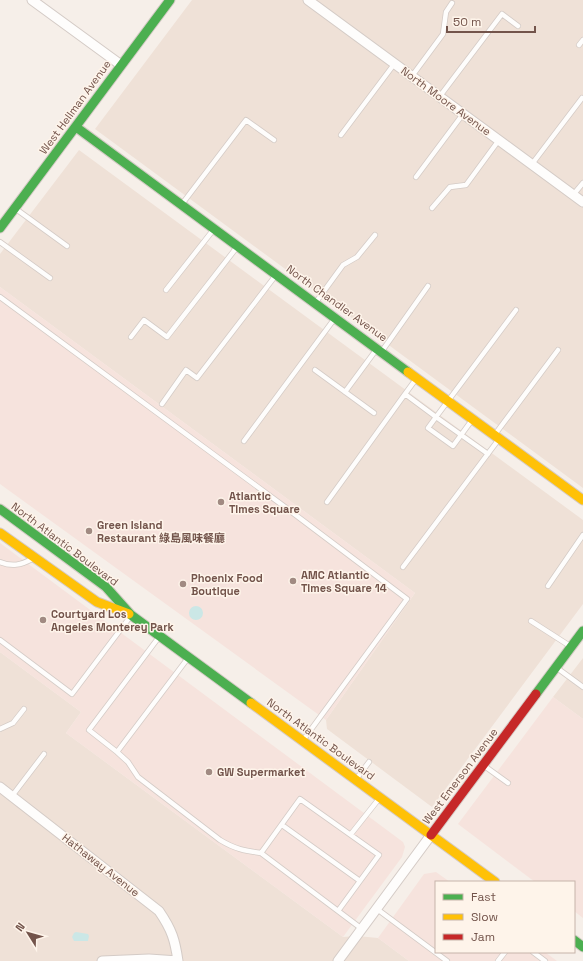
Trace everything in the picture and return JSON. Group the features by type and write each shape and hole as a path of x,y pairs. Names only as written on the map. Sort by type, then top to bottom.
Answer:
{"street":[{"path":"32,0 121,65"},
{"name":"West Hellman Avenue","path":"0,228 170,0"},
{"name":"North Moore Avenue","path":"308,0 583,202"},
{"name":"North Chandler Avenue","path":"76,127 316,302 583,500"},
{"name":"North Atlantic Boulevard","path":"0,510 106,587 131,615 189,656 494,881"},
{"name":"North Atlantic Boulevard","path":"0,533 96,602 131,615"},
{"name":"West Emerson Avenue","path":"338,961 482,765 583,631"},
{"name":"Hathaway Avenue","path":"0,787 159,912 168,924 174,939 178,961"},
{"path":"575,941 583,947"},
{"path":"102,961 149,959 178,961"}],"lane":[{"path":"412,76 443,34 446,12 452,3"},
{"path":"440,96 502,14 518,26"},
{"path":"579,45 583,40"},
{"path":"341,134 395,63"},
{"path":"532,164 582,98"},
{"path":"416,177 463,114"},
{"path":"182,204 246,120 274,140"},
{"path":"432,208 450,187 466,185 499,140"},
{"path":"574,195 583,183"},
{"path":"15,208 67,246"},
{"path":"166,290 215,228"},
{"path":"316,302 343,265 357,257 375,235"},
{"path":"0,242 50,278"},
{"path":"131,338 144,320 167,337 238,245"},
{"path":"162,404 186,370 198,378 277,274"},
{"path":"345,392 380,350 428,286"},
{"path":"0,298 285,507 407,599 303,741"},
{"path":"473,418 453,446 428,428 516,310"},
{"path":"244,441 336,317"},
{"path":"403,567 488,454 497,436 558,350"},
{"path":"315,370 374,413"},
{"path":"327,502 417,377"},
{"path":"405,394 488,454"},
{"path":"548,586 583,535"},
{"path":"0,562 8,565 17,565 34,557"},
{"path":"0,640 72,694 131,615"},
{"path":"531,621 571,647"},
{"path":"160,636 89,730 118,752 128,762 138,777 220,840 233,848 261,853 338,911 359,932"},
{"path":"118,752 189,656"},
{"path":"556,667 583,687"},
{"path":"0,729 13,723 24,709"},
{"path":"12,796 44,754"},
{"path":"356,779 369,762"},
{"path":"482,765 508,783"},
{"path":"351,834 380,797"},
{"path":"261,853 300,799 379,855 338,911"},
{"path":"282,825 360,881"},
{"path":"377,909 435,952"},
{"path":"436,953 447,961"},
{"path":"498,961 504,953"},
{"path":"534,953 545,961"}],"shaded area":[{"path":"192,0 583,0 583,488 95,129"},
{"path":"79,150 583,520 583,604 432,807 327,729 326,720 415,593 0,287 0,254"},
{"name":"Atlantic Times Square","path":"0,287 415,593 326,720 0,484"},
{"path":"0,543 403,842 405,847 402,857 343,937 66,733 81,712 0,652"},
{"path":"0,652 81,712 66,733 343,937 357,936 378,938 409,961 0,961"},
{"path":"583,658 583,719 553,697"},
{"path":"553,697 583,719 583,918 575,912 575,881 534,881 458,824"},
{"path":"436,872 449,881 435,881 435,953 546,953 557,961 409,961 378,938 424,874"}],"water":[{"path":"193,606 199,606 203,610 203,616 199,620 193,620 189,616 189,610"},
{"path":"76,932 88,934 88,941 74,941 72,937"}],"traffic: fast":[{"path":"0,228 170,0"},
{"path":"76,127 408,372"},
{"path":"0,509 106,587 131,615 251,703"},
{"path":"536,694 583,631"},
{"path":"575,941 583,947"}],"traffic: slow":[{"path":"408,372 583,500"},
{"path":"0,533 97,602 129,614"},
{"path":"251,703 494,881"}],"traffic: jam":[{"path":"431,835 536,694"}],"place":[{"name":"Atlantic Times Square","path":"221,502"},
{"name":"Green Island Restaurant 綠島風味餐廳","path":"89,531"},
{"name":"AMC Atlantic Times Square 14","path":"293,581"},
{"name":"Phoenix Food Boutique","path":"183,584"},
{"name":"Courtyard Los Angeles Monterey Park","path":"43,620"},
{"name":"GW Supermarket","path":"209,772"}]}
